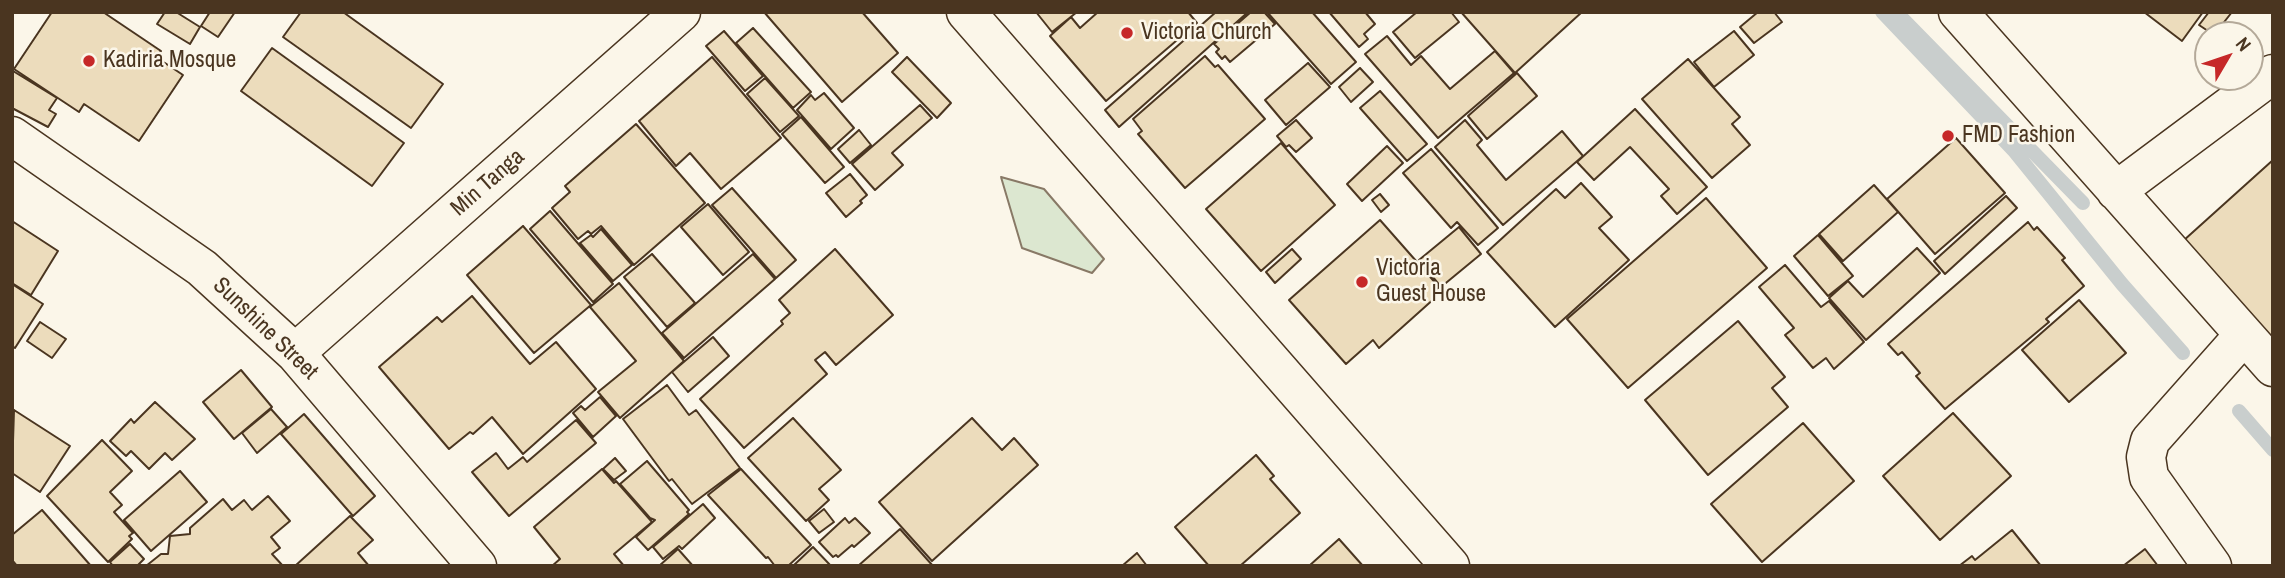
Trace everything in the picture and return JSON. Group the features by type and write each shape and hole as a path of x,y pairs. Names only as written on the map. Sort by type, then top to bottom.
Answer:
{"street":[{"name":"Min Tanga","path":"295,353 681,12"},
{"path":"966,12 1450,566"},
{"path":"1958,12 2273,367"},
{"path":"2116,191 2273,74"},
{"name":"Sunshine Street","path":"12,136 202,268 295,353 477,566"},
{"path":"2212,566 2149,477 2146,457 2150,441 2244,335"}],"green space":[{"path":"1001,177 1044,189 1104,259 1092,273 1022,248"}],"building":[{"path":"52,12 103,12 161,51 156,57 183,75 139,141 84,104 79,112 14,69"},
{"path":"165,12 176,12 200,27 190,44 157,24"},
{"path":"210,12 235,12 218,37 201,26"},
{"path":"301,12 343,12 443,84 411,128 283,37"},
{"path":"764,12 862,12 898,53 842,102"},
{"path":"1036,12 1077,12 1052,32"},
{"path":"1098,12 1188,12 1197,23 1106,101 1050,36 1071,17 1080,28"},
{"path":"1216,12 1248,12 1119,127 1105,110"},
{"path":"1251,12 1264,12 1275,24 1230,62 1225,56 1222,59 1214,44"},
{"path":"1267,12 1312,12 1356,62 1331,84"},
{"path":"1329,12 1365,12 1375,24 1364,34 1368,39 1359,47"},
{"path":"1417,12 1451,12 1459,22 1415,58 1393,32"},
{"path":"1461,12 1582,12 1515,73"},
{"path":"1758,12 1774,12 1782,22 1754,43 1740,27"},
{"path":"2144,12 2203,12 2182,41"},
{"path":"2209,12 2232,12 2225,21 2202,21"},
{"path":"753,28 811,92 793,108 736,43"},
{"path":"724,31 763,76 745,91 706,46"},
{"path":"1734,31 1754,55 1714,87 1694,62"},
{"path":"1387,36 1411,65 1421,56 1450,89 1495,51 1514,73 1438,138 1365,54"},
{"path":"272,48 404,143 372,186 241,91"},
{"path":"1205,56 1215,67 1218,65 1265,119 1185,188 1138,134 1142,131 1133,119"},
{"path":"712,57 781,138 721,189 690,153 676,166 639,121"},
{"path":"907,57 951,103 937,118 892,72"},
{"path":"1688,59 1740,117 1732,124 1750,145 1712,178 1642,99"},
{"path":"1308,63 1330,87 1286,125 1265,100"},
{"path":"1360,68 1373,82 1351,102 1339,87"},
{"path":"13,71 57,98 49,110 56,114 48,127 12,108"},
{"path":"1517,73 1537,96 1487,139 1468,116"},
{"path":"765,78 799,116 780,132 747,94"},
{"path":"1380,91 1427,144 1407,161 1360,108"},
{"path":"824,93 854,128 831,149 797,110 811,95 815,100"},
{"path":"920,105 932,118 892,153 903,165 875,190 852,164"},
{"path":"1635,109 1707,187 1677,214 1661,196 1669,189 1630,147 1594,180 1577,162"},
{"path":"801,117 844,167 825,183 782,134"},
{"path":"1296,120 1312,138 1296,152 1289,145 1286,147 1277,136"},
{"path":"1465,120 1482,140 1477,145 1506,180 1562,131 1583,156 1503,225 1435,147"},
{"path":"636,124 705,203 634,265 601,226 578,239 552,208 570,192 565,186"},
{"path":"859,130 871,145 850,163 838,149"},
{"path":"1956,138 2005,193 1935,254 1887,199"},
{"path":"1281,143 1335,205 1261,271 1206,209"},
{"path":"1387,146 1403,163 1362,201 1347,184"},
{"path":"1431,149 1498,228 1478,245 1457,222 1451,228 1403,173"},
{"path":"2273,160 2272,278 2273,342 2183,241"},
{"path":"850,174 867,195 846,217 826,193"},
{"path":"1581,183 1612,217 1599,228 1629,260 1555,327 1487,252 1556,189 1565,198"},
{"path":"1874,185 1898,212 1843,261 1819,234"},
{"path":"732,188 796,260 776,278 712,205"},
{"path":"1380,194 1389,205 1381,212 1372,200"},
{"path":"2006,196 2017,208 1945,274 1934,261"},
{"path":"1706,198 1767,268 1628,388 1567,319"},
{"path":"708,204 749,252 723,275 681,227"},
{"path":"550,211 613,284 593,302 530,229"},
{"path":"1380,220 1439,287 1433,293 1436,297 1379,348 1373,340 1346,364 1289,300"},
{"path":"12,221 58,251 31,295 12,283"},
{"path":"2028,222 2034,230 2037,227 2065,258 2062,260 2084,286 2046,319 2049,322 1945,409 1916,376 1920,373 1902,352 1898,355 1888,344"},
{"path":"523,226 591,305 534,353 467,275"},
{"path":"1459,227 1481,254 1441,287 1419,260"},
{"path":"601,229 632,265 613,281 580,243 591,235 593,237"},
{"path":"1818,235 1853,276 1828,296 1794,256"},
{"path":"1917,248 1940,273 1866,340 1829,298 1848,281 1863,297"},
{"path":"835,249 893,315 836,365 825,352 815,360 827,374 744,448 700,399 783,324 781,321 790,313 779,300"},
{"path":"1292,249 1301,259 1275,283 1266,272"},
{"path":"652,254 695,303 667,327 624,277"},
{"path":"753,254 775,279 684,358 662,333"},
{"path":"1785,265 1821,307 1829,301 1864,342 1834,369 1826,358 1813,368 1785,335 1794,328 1759,287"},
{"path":"619,283 684,361 620,418 598,392 636,361 590,307"},
{"path":"12,284 43,304 15,348 12,346"},
{"path":"472,296 530,364 556,342 596,389 523,454 492,417 473,434 470,432 449,449 379,367 437,317 442,322"},
{"path":"2079,300 2126,353 2069,402 2022,350"},
{"path":"1738,321 1785,377 1772,388 1788,407 1708,475 1645,400"},
{"path":"40,322 66,339 52,358 27,341"},
{"path":"713,337 729,356 688,392 672,372"},
{"path":"241,370 272,407 234,439 203,402"},
{"path":"667,385 689,415 696,410 740,468 692,504 672,479 669,481 623,419"},
{"path":"600,397 616,416 593,437 573,413 581,406 585,410"},
{"path":"155,402 195,439 172,460 165,453 149,469 131,451 126,456 110,441 131,419 134,423"},
{"path":"271,409 287,427 257,453 242,433"},
{"path":"14,410 70,446 40,492 12,473"},
{"path":"1953,413 2011,476 1940,540 1883,476"},
{"path":"304,414 375,496 353,516 281,434"},
{"path":"793,418 841,470 819,489 829,500 806,521 748,458"},
{"path":"972,418 1002,450 1014,438 1038,465 932,561 879,502"},
{"path":"576,420 596,443 509,516 472,472 496,453 508,469 523,457 527,462"},
{"path":"1803,423 1854,481 1762,562 1711,504"},
{"path":"102,440 132,471 110,492 122,505 114,512 133,533 129,536 132,539 108,562 47,496"},
{"path":"1256,455 1274,476 1270,479 1300,513 1240,566 1209,566 1175,527"},
{"path":"615,458 626,471 614,480 603,469"},
{"path":"647,461 689,510 689,514 648,550 636,537 655,520 650,518 620,484"},
{"path":"602,469 652,522 614,554 624,566 552,566 560,559 534,527"},
{"path":"741,469 811,545 788,566 775,566 708,495"},
{"path":"180,471 207,502 151,551 124,520"},
{"path":"268,496 290,521 271,537 280,548 272,554 283,566 146,566 161,554 168,554 170,536 190,534 190,528 223,499 232,510 244,500 252,510"},
{"path":"703,504 715,518 682,549 679,546 663,559 653,547"},
{"path":"824,509 834,522 819,533 809,521"},
{"path":"42,510 91,566 17,566 12,560 12,535"},
{"path":"350,516 373,540 358,553 369,566 295,566"},
{"path":"845,518 849,523 855,518 870,533 854,547 852,545 838,557 833,557 819,542"},
{"path":"900,529 933,566 858,566"},
{"path":"2012,530 2041,566 1959,566 1972,556 1975,560"},
{"path":"1339,539 1363,566 1309,566"},
{"path":"130,544 144,559 137,566 113,566 110,562"},
{"path":"813,547 831,566 793,566"},
{"path":"678,549 693,566 659,566"},
{"path":"2145,549 2158,566 2123,566"},
{"path":"1137,553 1147,566 1122,566"}],"waterway":[{"path":"1882,12 2015,152 2122,284 2183,353"},
{"path":"1896,12 2083,203"},
{"path":"2239,411 2273,450"}],"place":[{"name":"Victoria Church","path":"1127,33"},
{"name":"Kadiria Mosque","path":"89,61"},
{"name":"FMD Fashion","path":"1948,136"},
{"name":"Victoria Guest House","path":"1362,282"}]}
